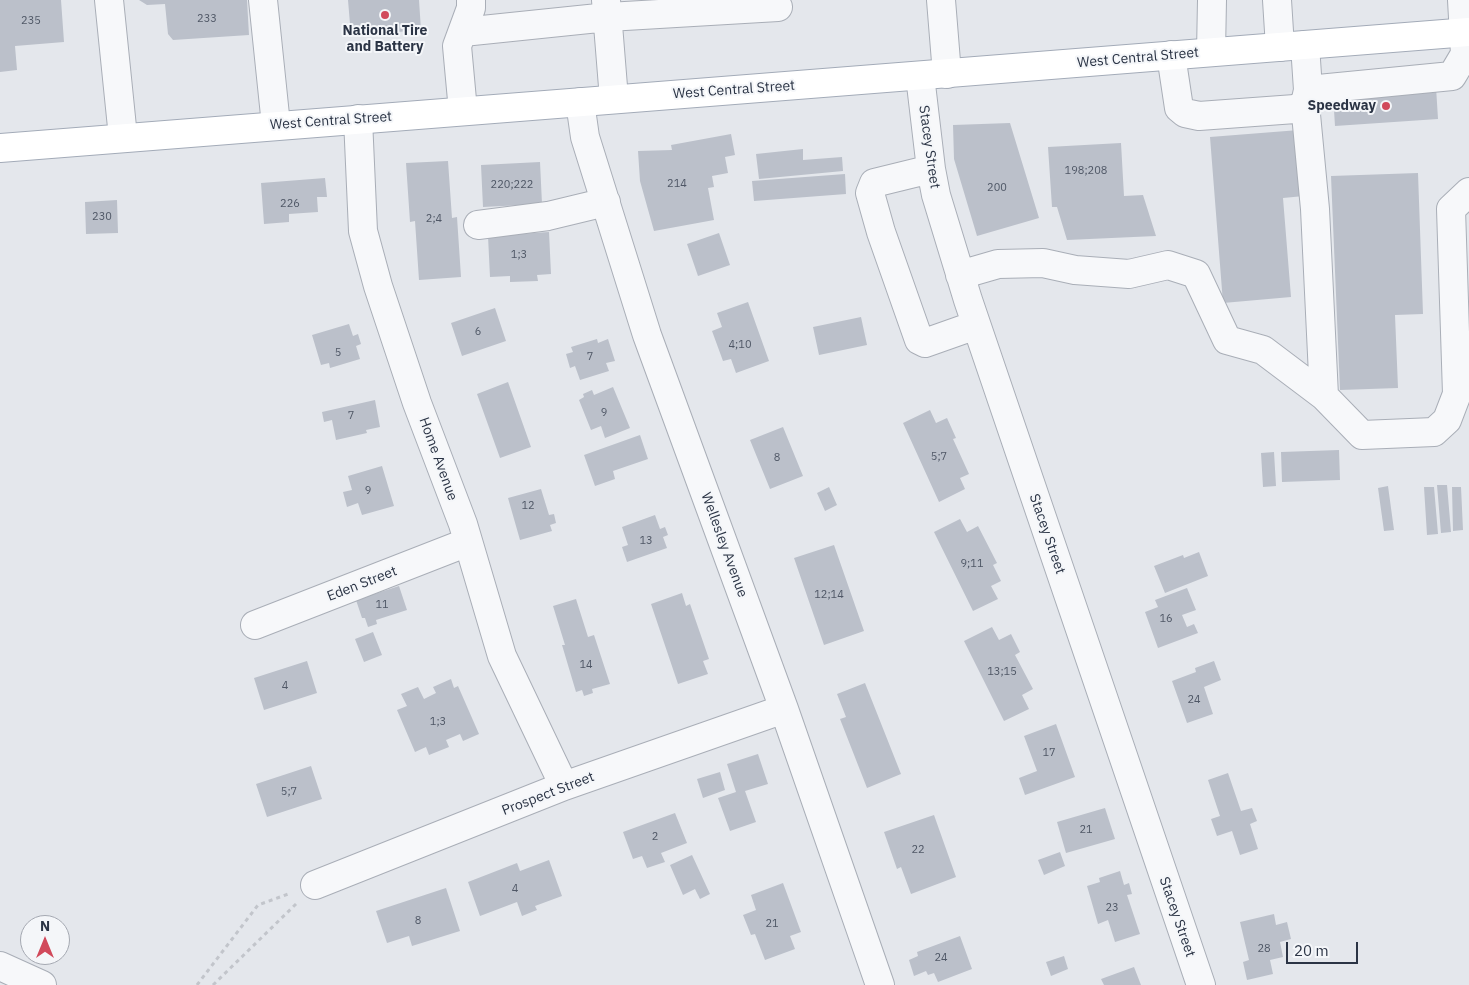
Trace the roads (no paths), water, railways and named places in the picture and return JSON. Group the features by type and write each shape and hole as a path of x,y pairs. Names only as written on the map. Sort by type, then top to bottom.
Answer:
{"main road":[{"name":"West Central Street","path":"0,148 1467,33"}],"street":[{"path":"109,0 123,137"},
{"path":"463,111 457,46 472,8 471,0"},
{"path":"941,0 947,74"},
{"path":"1211,52 1212,0"},
{"path":"1277,0 1293,46 1307,97 1315,209 1324,396"},
{"path":"1171,55 1179,108 1185,113 1199,116 1295,109 1307,97 1452,76 1465,54 1467,33 1462,0"},
{"path":"264,5 276,125"},
{"path":"462,32 542,12 607,9 778,7"},
{"path":"607,9 614,99"},
{"name":"Stacey Street","path":"920,76 930,169 936,196 960,275 1201,985"},
{"name":"Wellesley Avenue","path":"580,102 585,137 647,335 784,709 880,985"},
{"name":"Home Avenue","path":"358,119 363,231 378,286 417,403 468,542 502,656 564,786"},
{"path":"930,169 874,183 870,193 881,232 919,340 925,343 976,325"},
{"path":"960,275 998,264 1043,263 1075,270 1128,274 1168,265 1196,274 1227,340 1262,350 1324,396 1362,435 1434,432 1460,410 1457,394 1451,209 1469,192"},
{"path":"478,225 548,216 606,202"},
{"name":"Eden Street","path":"255,625 468,542"},
{"name":"Prospect Street","path":"315,885 564,786 784,709"},
{"path":"2,972 42,985"}],"place":[{"name":"National Tire and Battery","path":"385,15"},
{"name":"Speedway","path":"1386,106"}]}
